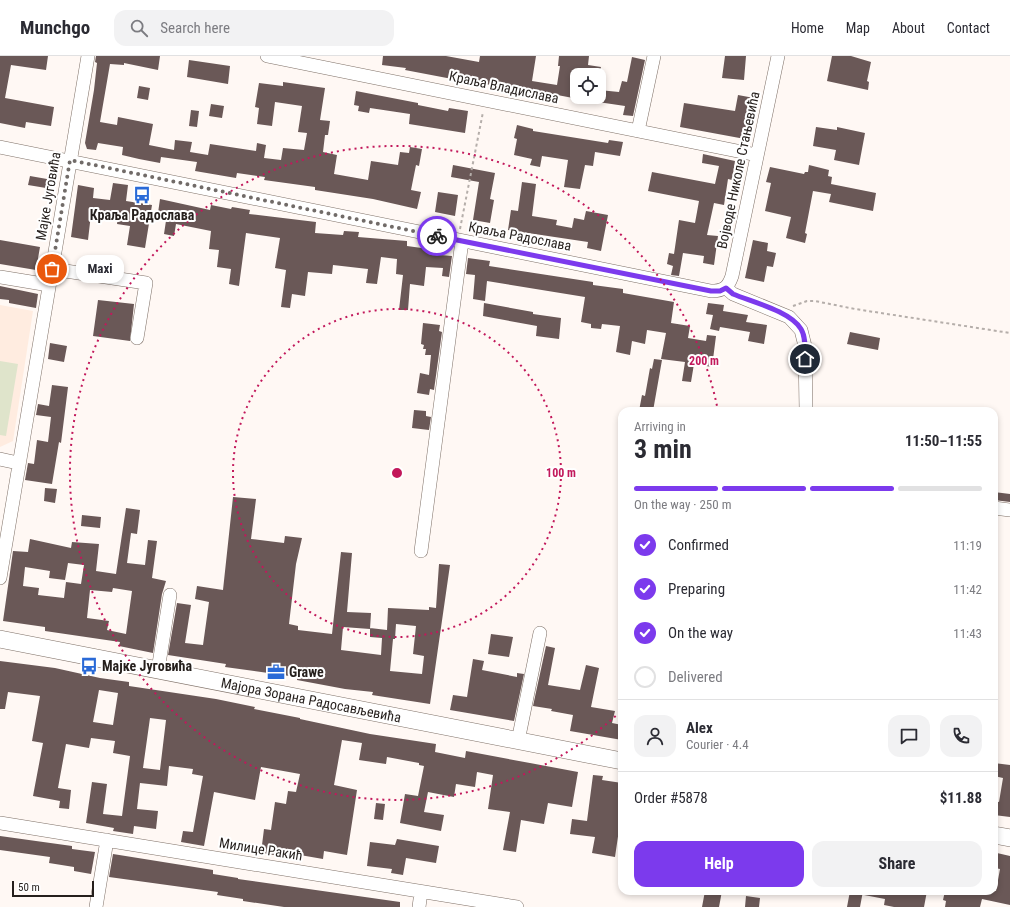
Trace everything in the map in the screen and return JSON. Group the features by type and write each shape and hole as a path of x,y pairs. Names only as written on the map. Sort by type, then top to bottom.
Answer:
{"main road":[{"name":"Мајора Зорана Радосављевића","path":"0,639 618,760"},
{"path":"998,836 1010,838"}],"street":[{"name":"Мајке Југовића","path":"0,578 18,463 88,56"},
{"name":"Краља Владислава","path":"267,56 757,155"},
{"path":"638,131 654,56"},
{"name":"Војводе Николе Стањевића","path":"726,288 732,276 778,56"},
{"name":"Краља Радослава","path":"0,146 711,291 720,291 726,288"},
{"path":"421,551 460,241"},
{"path":"52,269 146,283 137,338"},
{"path":"0,277 49,285"},
{"path":"726,288 733,294 783,314 796,323 801,330 804,338 806,407"},
{"path":"0,459 18,463"},
{"path":"998,508 1010,510"},
{"path":"158,670 170,595"},
{"path":"518,741 540,633"},
{"name":"Милице Ракић","path":"0,823 517,907"},
{"path":"96,907 107,840"},
{"path":"419,907 422,892"}],"path":[{"path":"460,241 485,100"},
{"path":"783,314 787,309 798,304 814,300 863,310 1010,333"}],"shaded area":[{"path":"0,305 33,311 13,441 0,447"}],"green space":[{"path":"0,361 18,364 6,436 0,435"}],"building":[{"path":"0,56 48,56 46,70 11,65 5,98 54,107 51,126 26,122 25,128 0,123"},
{"path":"96,56 160,56 158,70 124,63 124,65 110,64 100,122 117,125 118,117 153,124 149,145 174,150 175,140 192,142 190,152 208,155 210,144 256,151 257,143 266,145 264,158 281,160 283,148 304,150 307,133 298,132 302,106 275,102 272,126 257,124 259,108 255,107 259,83 283,86 283,82 325,88 320,120 330,121 328,135 325,135 323,152 337,155 334,174 368,180 371,161 398,165 400,152 409,153 410,147 422,149 419,166 416,165 411,190 421,192 417,209 373,199 315,190 315,187 264,180 265,177 237,173 236,178 195,171 197,162 161,157 160,163 139,159 122,155 123,147 98,143 96,150 87,149 85,143 94,90 97,63 95,62"},
{"path":"383,56 446,56 479,62 480,56 536,56 532,81 557,85 560,66 558,66 559,56 589,56 588,65 601,67 570,68 570,97 552,94 552,98 536,95 536,92 447,78 405,70 406,68 382,65"},
{"path":"725,56 746,56 744,80 722,78"},
{"path":"832,56 851,56 871,62 867,81 869,82 868,90 827,81"},
{"path":"632,57 645,60 633,116 623,115 625,106 606,103 606,91 619,92 622,81 627,82"},
{"path":"189,60 230,66 228,84 187,77"},
{"path":"139,86 150,88 148,100 137,98"},
{"path":"356,91 418,103 418,105 448,111 449,108 468,111 465,133 409,124 410,114 370,108 369,113 358,111 359,106 354,105"},
{"path":"738,95 754,98 745,139 680,127 684,103 735,111"},
{"path":"211,104 224,106 222,118 209,116"},
{"path":"191,110 199,111 197,127 189,126"},
{"path":"517,125 533,129 533,131 608,143 609,140 623,142 620,156 595,152 593,166 585,165 580,189 564,187 568,160 542,156 540,167 530,165 532,159 514,155 517,139 514,138"},
{"path":"816,127 837,130 837,127 865,133 859,165 834,160 836,150 813,146"},
{"path":"703,154 735,161 732,180 728,179 724,205 714,203 707,235 718,236 714,265 703,263 704,256 683,253 679,276 671,275 673,266 667,264 669,253 674,254 679,220 695,223 699,201 648,191 652,172 715,184 719,166 702,163"},
{"path":"453,165 495,173 490,199 494,200 490,223 473,220 479,182 451,177"},
{"path":"809,165 829,170 828,176 832,177 831,184 876,193 873,211 829,202 831,194 813,191 805,233 807,234 805,243 786,238 791,217 765,211 771,183 766,182 770,167 804,174 805,172 808,172"},
{"path":"30,176 47,179 46,188 28,185"},
{"path":"522,182 536,184 532,216 557,220 556,225 572,228 574,218 584,220 586,211 608,215 601,251 587,248 588,242 508,230 511,210 518,211"},
{"path":"113,183 128,185 126,201 152,205 145,248 127,245 130,226 117,224 118,217 91,214 88,240 71,237 78,185 94,188 93,198 110,200"},
{"path":"438,192 458,195 455,216 435,212"},
{"path":"160,199 210,210 211,205 231,209 232,207 250,210 249,214 316,222 315,233 343,235 344,231 359,232 358,237 407,241 407,246 429,249 428,254 452,256 449,277 442,276 443,268 426,267 424,286 410,284 408,310 399,310 403,275 396,274 397,259 381,257 377,284 366,283 368,269 333,265 332,274 308,272 305,296 292,294 290,308 281,307 286,270 275,268 280,238 246,233 239,286 229,284 231,269 217,267 219,250 209,249 211,231 176,224 174,236 164,234 167,214 158,213"},
{"path":"0,240 40,247 36,270 0,264"},
{"path":"753,240 768,243 767,251 776,253 773,267 767,266 764,282 745,278"},
{"path":"468,258 490,261 489,266 593,282 593,285 623,289 623,293 674,302 671,323 690,326 688,338 706,341 707,335 716,336 712,367 694,364 691,382 682,381 685,362 661,359 666,333 647,330 645,344 632,341 630,355 616,352 620,326 602,324 601,329 591,328 591,324 581,322 585,297 487,281 485,301 473,299 475,275 466,274"},
{"path":"0,286 38,294 36,308 9,303 9,300 0,299"},
{"path":"98,300 134,304 130,341 93,336"},
{"path":"484,303 533,312 533,314 561,318 559,339 536,336 537,326 483,316"},
{"path":"708,303 724,305 723,311 748,315 746,322 767,325 764,344 748,341 750,332 720,327 719,331 710,329 713,315 706,314"},
{"path":"423,323 440,325 439,331 442,332 434,390 430,389 429,395 417,393 420,373 429,375 431,355 425,355 426,349 423,349 424,345 421,344"},
{"path":"850,332 880,338 878,350 847,344"},
{"path":"50,343 67,346 64,362 48,359"},
{"path":"654,359 662,360 654,407 640,407 642,395 645,396 650,368 652,369"},
{"path":"52,385 68,387 61,443 59,442 52,484 25,480 28,463 34,464 37,440 48,442 51,417 36,415 38,404 49,406"},
{"path":"414,410 426,411 426,416 431,417 429,430 412,428"},
{"path":"45,488 57,489 55,503 44,501"},
{"path":"998,492 1010,494 1010,502 998,500"},
{"path":"233,497 256,499 251,539 284,543 285,536 302,538 296,564 289,624 298,626 298,630 332,634 341,552 352,553 347,612 371,613 370,628 387,630 388,608 429,610 429,607 436,608 439,564 450,565 430,704 372,695 373,692 345,689 297,680 297,677 225,667 226,664 168,655 177,603 191,605 185,643 203,645 209,602 195,599 197,586 223,590","holes":["396,624 416,626 413,654 424,656 422,674 390,671","343,627 370,629 370,637 382,638 381,655 341,650"]},
{"path":"126,508 140,510 137,534 131,533 127,563 145,565 148,540 157,541 152,578 166,581 162,594 153,653 119,646 120,642 45,631 45,627 3,621 13,551 28,552 30,539 71,548 72,542 99,544 96,571 116,574","holes":["68,563 84,565 81,584 66,582 64,598 38,595 39,588 23,586 25,567 50,571 49,578 65,580","113,588 132,591 126,634 107,630 109,621 87,618 90,590 112,592"]},
{"path":"82,515 101,517 100,528 81,526"},
{"path":"491,634 513,637 509,657 488,654"},
{"path":"546,646 555,648 548,685 580,690 586,665 599,668 591,707 615,711 612,723 618,724 618,739 570,731 573,715 551,711 552,709 533,706"},
{"path":"473,659 484,661 482,670 517,677 517,673 524,674 514,721 450,710 453,695 467,697"},
{"path":"0,661 55,668 100,678 129,682 129,686 216,699 255,707 254,709 370,734 436,744 435,752 465,758 466,751 578,772 572,807 548,803 544,824 521,820 516,852 503,850 510,812 488,809 493,775 477,772 475,787 456,784 454,797 428,792 424,812 444,815 441,831 400,823 405,794 418,796 424,766 419,765 419,763 387,757 386,764 359,760 362,743 342,740 334,785 357,790 347,855 324,851 323,859 300,855 299,859 261,853 264,829 271,830 275,802 286,804 288,791 296,792 300,774 261,767 255,800 214,792 204,846 181,842 183,831 193,832 203,776 192,774 193,769 169,766 167,786 140,783 137,809 158,811 156,829 134,826 133,834 113,831 114,828 86,823 92,782 107,784 103,814 122,816 130,756 113,753 115,741 91,738 89,748 66,744 58,788 71,790 69,809 59,808 60,801 33,796 43,743 32,741 40,696 8,692 5,709 0,709","holes":["99,690 118,693 113,725 93,722","150,718 166,720 160,770 143,768"]},
{"path":"998,764 1010,765 1010,817 998,816 998,802 1003,778 998,777"},
{"path":"593,775 603,776 602,780 618,782 618,836 615,857 592,853 595,837 570,834 572,819 587,821"},
{"path":"376,803 385,804 383,820 374,819"},
{"path":"0,836 72,846 72,849 95,852 91,874 74,871 74,867 49,863 50,857 0,850"},
{"path":"397,839 439,846 436,863 406,858 403,875 391,873 392,869 367,866 370,842 395,845"},
{"path":"998,853 1010,856 1010,905 982,899 980,907 945,907 946,901 943,900 944,895 998,895 1000,869 998,869"},
{"path":"113,854 213,870 213,874 238,879 400,902 400,907 284,907 243,901 243,899 217,895 218,892 109,877"},
{"path":"704,895 721,895 719,907 702,907"},
{"path":"849,895 862,895 860,907 847,907"},
{"path":"864,895 926,895 924,907 894,907 884,905 885,899"},
{"path":"746,896 760,898 759,907 745,907"}],"way so far":[{"path":"52,269 70,160 437,236"}],"place":[{"name":"Краља Радослава","path":"142,195"},
{"name":"Maxi","path":"52,269"},
{"name":"Мајке Југовића","path":"89,666"},
{"name":"Grawe","path":"276,672"}],"route":[{"path":"437,236 711,291 720,291 726,288 733,294 783,314 796,323 804,338 805,359"}]}
